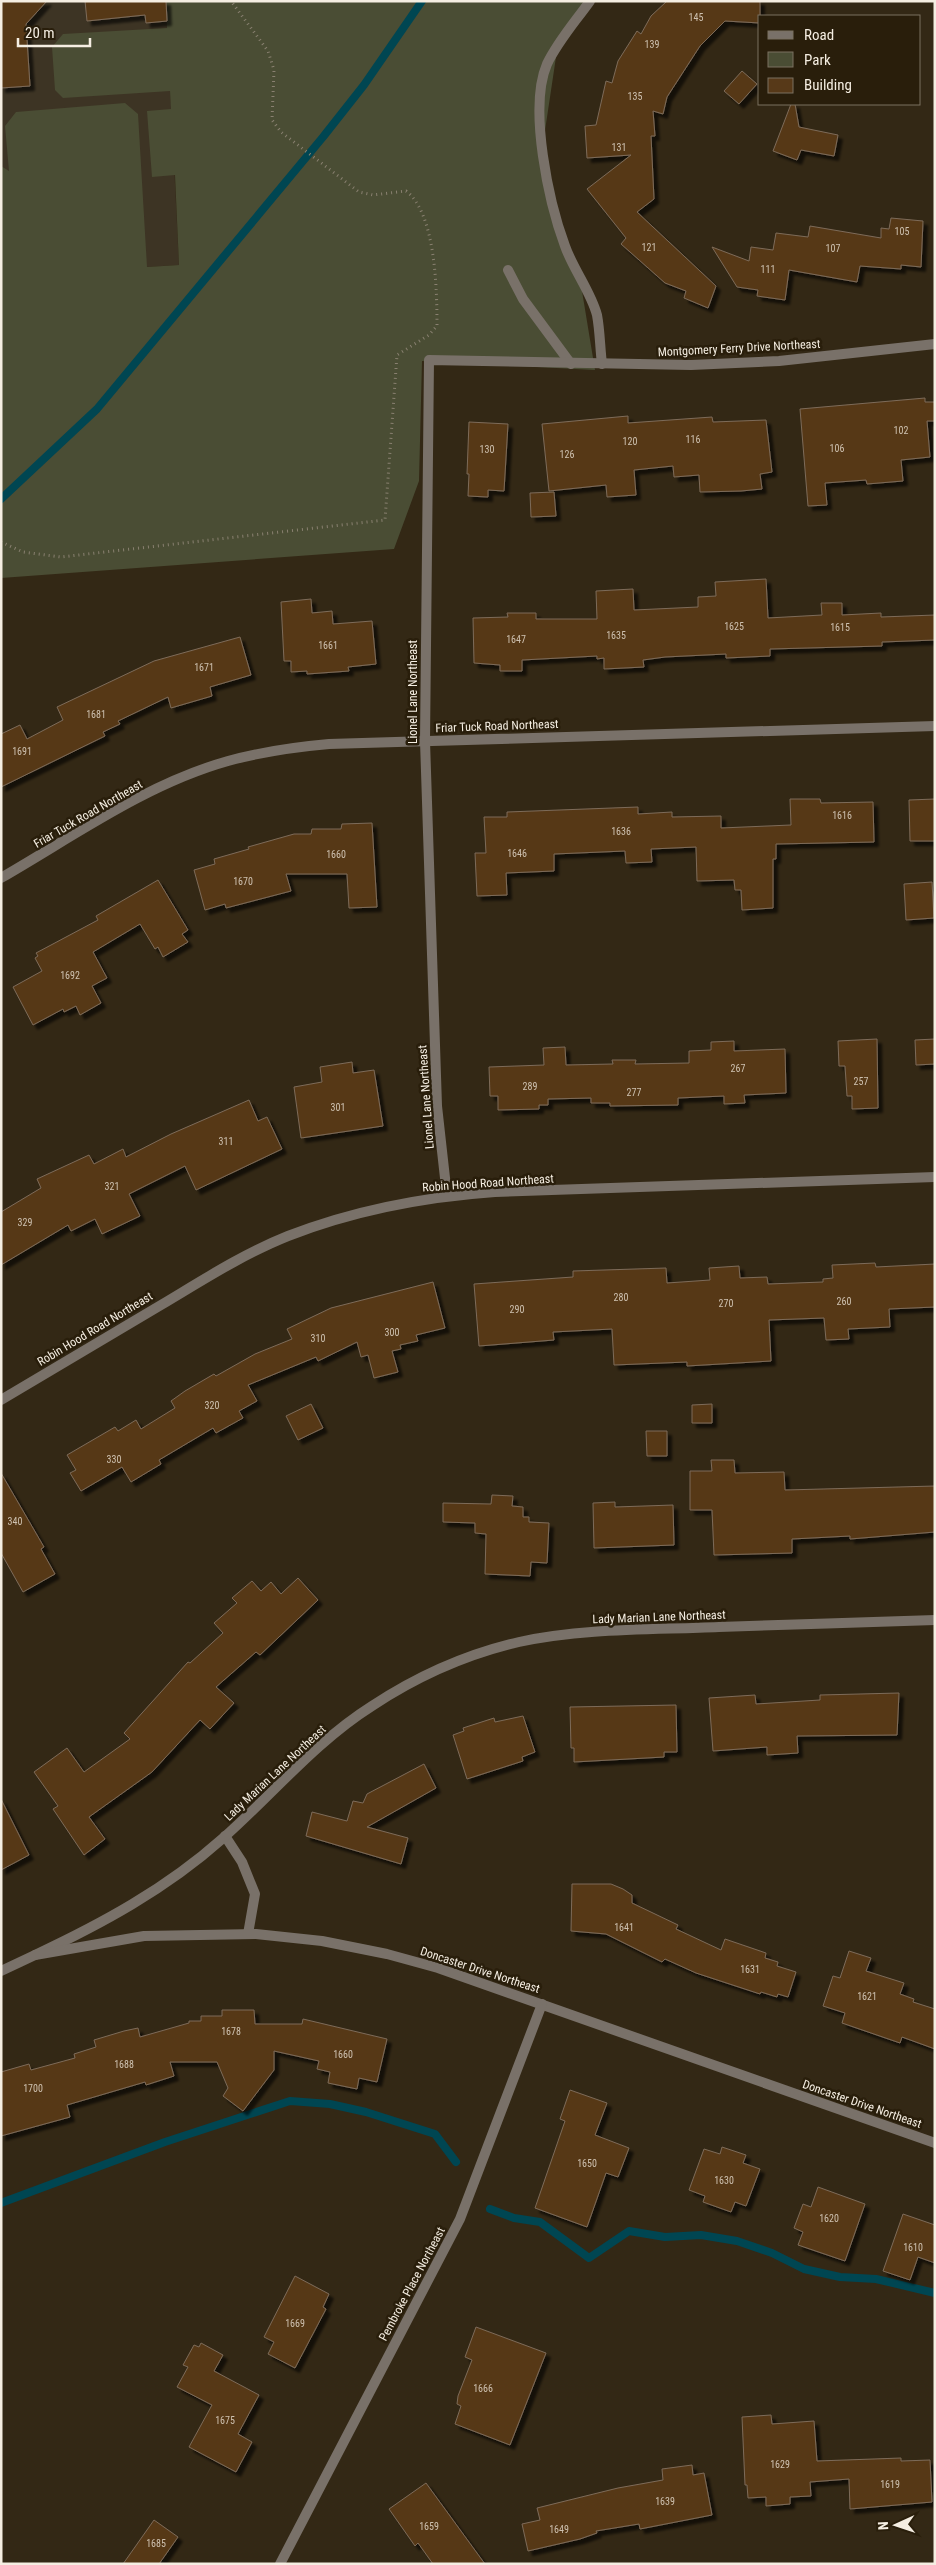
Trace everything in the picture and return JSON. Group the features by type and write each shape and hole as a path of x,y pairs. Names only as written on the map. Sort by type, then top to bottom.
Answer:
{"street":[{"path":"590,1 556,48 547,66 541,86 541,138 548,191 565,247 596,314 602,364"},
{"path":"508,270 523,299 571,364"},
{"name":"Montgomery Ferry Drive Northeast","path":"602,364 691,365 779,360 935,344"},
{"name":"Lionel Lane Northeast","path":"446,1196 437,1106 425,741 429,360 602,364"},
{"name":"Friar Tuck Road Northeast","path":"1,878 125,806 168,784 227,762 283,749 329,744 935,726"},
{"name":"Robin Hood Road Northeast","path":"1,1400 236,1260 338,1218 392,1204 446,1196 505,1192 935,1178"},
{"name":"Lady Marian Lane Northeast","path":"35,1956 84,1932 133,1904 176,1876 225,1836 321,1744 370,1707 409,1683 444,1666 518,1642 594,1632 935,1620"},
{"path":"225,1836 242,1862 255,1894 248,1934"},
{"name":"Doncaster Drive Northeast","path":"1,1971 35,1956 144,1936 248,1934 322,1941 387,1954 438,1968 935,2143"},
{"name":"Pembroke Place Northeast","path":"280,2564 460,2219 542,2004"}],"path":[{"path":"1,542 23,552 61,558 385,520 397,355 429,335 437,326 437,272 424,217 414,196 406,191 373,195 359,192 337,177 281,132 272,120 274,70 268,51 231,1"}],"shaded area":[{"path":"1,1 166,1 179,265 1,276"}],"green space":[{"path":"166,1 591,1 559,37 540,164 582,291 595,370 422,361 419,481 394,549 1,578 1,166 9,171 5,126 16,112 125,103 138,114 147,267 179,265 175,175 152,177 147,111 171,109 170,91 63,98 55,90 52,47 63,34 167,28"}],"building":[{"path":"1,1 47,1 26,24 30,86 1,88"},
{"path":"85,1 166,1 167,21 146,23 145,15 87,21"},
{"path":"667,1 760,1 758,23 725,21 700,46 667,97 663,114 653,111 655,136 651,136 654,199 637,212 716,286 708,308 684,298 686,291 665,283 621,244 626,238 587,189 631,155 587,158 585,126 596,125 606,81 612,83 618,61 637,31 641,34 651,16"},
{"path":"742,71 757,84 739,104 724,91"},
{"path":"791,105 795,105 799,127 838,135 834,156 801,150 797,160 773,151"},
{"path":"891,218 923,221 921,267 901,265 901,269 860,266 857,282 789,270 785,300 757,296 758,290 737,287 712,247 749,261 751,247 773,250 776,233 808,237 810,226 881,238 881,228 889,229"},
{"path":"925,398 925,402 935,402 935,421 927,421 930,457 901,460 903,481 867,484 866,480 825,483 827,505 808,506 800,409"},
{"path":"628,416 628,423 712,417 713,422 766,420 772,472 760,474 762,489 741,491 700,492 699,475 674,477 673,466 634,470 636,495 607,497 606,485 549,491 542,424"},
{"path":"469,422 508,424 504,491 488,490 488,497 468,496"},
{"path":"554,492 556,516 531,517 530,493"},
{"path":"766,579 768,618 822,615 821,603 842,603 842,615 881,613 881,617 935,615 935,640 882,642 882,646 770,649 770,656 726,658 726,654 665,657 643,660 644,667 604,669 604,658 597,659 597,656 522,660 522,671 500,671 500,665 474,663 473,618 508,617 507,613 536,613 536,619 597,619 596,591 633,589 634,610 698,607 698,597 716,596 715,582"},
{"path":"311,599 312,613 332,611 333,624 372,621 376,664 348,667 349,671 307,674 307,671 291,672 291,661 284,661 281,602"},
{"path":"240,637 251,675 210,687 212,696 171,708 168,697 118,721 120,724 103,732 105,736 1,787 1,734 20,725 27,739 63,720 57,707 154,661"},
{"path":"790,799 820,799 821,803 873,802 874,842 776,844 776,859 773,859 773,908 742,910 741,890 735,890 734,880 697,881 696,847 651,849 652,862 626,863 625,851 554,854 554,871 506,873 507,895 477,896 475,853 486,853 484,817 507,817 507,812 638,807 638,814 672,812 672,817 721,816 721,828 791,825"},
{"path":"935,799 935,841 910,841 909,800"},
{"path":"372,823 377,907 349,908 347,874 286,874 291,891 226,908 225,904 205,910 194,870 215,864 214,859 294,834 311,834 312,829 341,829 342,824"},
{"path":"158,880 188,930 182,934 188,942 163,957 158,947 155,949 140,924 93,952 107,978 92,986 101,1003 80,1015 76,1006 64,1012 63,1009 33,1025 13,987 42,971 35,958 38,956 36,953 98,920 96,916"},
{"path":"932,882 934,918 906,920 904,884"},
{"path":"877,1039 878,1108 852,1109 852,1096 847,1096 845,1066 839,1066 838,1041"},
{"path":"935,1039 935,1064 916,1065 915,1040"},
{"path":"734,1041 734,1051 785,1049 786,1093 744,1095 745,1103 724,1104 724,1096 678,1098 678,1105 610,1106 610,1103 591,1103 591,1098 548,1099 548,1105 539,1105 539,1109 498,1110 498,1096 490,1096 489,1067 544,1065 543,1048 565,1047 566,1065 613,1064 612,1060 636,1060 635,1064 689,1063 689,1051 711,1050 711,1042"},
{"path":"352,1062 353,1073 374,1070 383,1126 301,1138 294,1087 322,1082 320,1067"},
{"path":"249,1100 258,1121 267,1117 282,1149 196,1190 185,1166 129,1194 140,1216 102,1234 95,1219 71,1231 68,1225 1,1265 1,1212 41,1188 37,1179 89,1155 94,1164 123,1149 126,1157 171,1134"},
{"path":"875,1263 876,1267 935,1264 935,1307 889,1309 890,1327 848,1329 849,1339 826,1340 824,1318 769,1320 771,1361 687,1366 687,1362 614,1365 612,1329 553,1332 554,1340 479,1346 474,1284 573,1277 573,1271 666,1268 667,1283 710,1280 709,1268 739,1266 740,1278 767,1277 768,1284 823,1282 823,1279 833,1278 832,1265"},
{"path":"433,1282 445,1328 416,1335 418,1341 400,1345 401,1349 392,1351 398,1372 374,1378 368,1355 361,1357 357,1342 318,1361 316,1357 248,1385 257,1401 239,1411 243,1418 216,1433 213,1428 159,1460 161,1464 131,1482 122,1467 81,1491 70,1473 76,1470 67,1455 115,1427 118,1431 136,1420 141,1429 175,1408 171,1401 185,1391 255,1354 292,1339 287,1329 331,1308"},
{"path":"311,1404 323,1428 298,1440 286,1416"},
{"path":"712,1404 712,1423 692,1423 692,1405"},
{"path":"646,1431 667,1431 667,1456 647,1456"},
{"path":"711,1460 734,1460 735,1473 784,1472 785,1490 935,1486 935,1532 850,1539 850,1536 792,1539 792,1553 714,1555 712,1510 690,1510 690,1471 712,1471"},
{"path":"1,1473 44,1547 41,1549 55,1574 23,1592 1,1553"},
{"path":"492,1495 513,1496 512,1506 523,1507 523,1517 529,1517 529,1522 549,1523 547,1563 531,1562 530,1576 485,1574 486,1534 475,1533 475,1523 443,1522 443,1503 491,1504"},
{"path":"615,1502 615,1507 673,1505 674,1545 594,1548 593,1503"},
{"path":"298,1578 318,1600 260,1655 256,1652 216,1687 234,1703 210,1729 200,1720 152,1772 89,1817 105,1839 84,1855 53,1809 58,1806 34,1772 67,1748 84,1772 130,1739 124,1733 188,1662 190,1663 223,1633 214,1623 237,1603 232,1598 252,1581 261,1591 271,1582 281,1594"},
{"path":"899,1693 897,1735 797,1736 798,1753 767,1755 767,1747 713,1751 709,1698 755,1695 756,1704 820,1700 820,1695"},
{"path":"676,1705 677,1752 664,1752 664,1757 574,1762 574,1748 571,1748 570,1707"},
{"path":"523,1716 535,1752 522,1757 523,1761 467,1779 453,1735 464,1731 463,1728 494,1718 495,1722"},
{"path":"424,1764 436,1788 367,1827 408,1838 401,1864 306,1836 312,1812 347,1821 353,1801 363,1803 367,1794"},
{"path":"1,1799 29,1855 1,1870"},
{"path":"572,1884 611,1884 632,1895 632,1903 678,1925 676,1929 721,1950 725,1939 766,1953 765,1958 778,1962 777,1966 796,1972 788,1997 778,1994 777,1997 761,1992 760,1994 696,1973 665,1959 662,1962 606,1934 571,1931"},
{"path":"849,1951 871,1958 866,1971 904,1983 900,1994 914,1999 913,2002 935,2009 935,2049 902,2037 900,2043 842,2023 845,2013 823,2006 833,1976 840,1978"},
{"path":"222,2010 254,2010 255,2024 302,2024 303,2019 387,2039 377,2082 359,2078 357,2089 328,2083 330,2072 317,2069 319,2061 274,2051 274,2070 243,2111 223,2096 228,2088 217,2062 170,2062 174,2076 146,2085 145,2082 67,2105 70,2117 1,2136 1,2072 29,2064 31,2070 75,2058 74,2054 96,2047 94,2040 138,2028 140,2037 189,2023 189,2021 201,2021 201,2016 222,2016"},
{"path":"570,2090 607,2103 595,2135 629,2148 618,2177 606,2173 587,2227 535,2208 565,2121 560,2119"},
{"path":"722,2147 746,2155 743,2163 760,2169 746,2206 735,2202 731,2212 703,2202 705,2196 689,2190 704,2149 720,2154"},
{"path":"818,2187 865,2204 845,2261 798,2245 803,2232 794,2228 803,2204 811,2207"},
{"path":"903,2214 935,2225 935,2263 918,2257 910,2280 883,2271"},
{"path":"295,2276 329,2294 323,2307 326,2309 295,2368 268,2354 274,2342 264,2337"},
{"path":"476,2327 546,2353 510,2445 455,2424 461,2406 457,2404 458,2396 472,2360 465,2357"},
{"path":"201,2343 223,2355 214,2371 259,2395 238,2434 252,2442 236,2472 189,2447 212,2405 177,2387 188,2367 183,2365 194,2345 199,2347"},
{"path":"771,2415 772,2424 814,2421 817,2461 901,2458 901,2461 930,2460 932,2502 850,2509 849,2479 810,2482 811,2496 790,2497 790,2504 766,2506 766,2497 748,2498 747,2485 745,2485 742,2417"},
{"path":"692,2465 693,2475 704,2473 712,2515 640,2529 639,2524 596,2531 597,2533 580,2539 528,2551 522,2524 540,2520 537,2508 618,2488 663,2480 662,2469"},
{"path":"426,2483 485,2564 433,2564 418,2543 415,2546 389,2509"},
{"path":"154,2520 178,2537 159,2564 123,2564"}],"waterway":[{"path":"1,499 97,409 323,137 364,85 422,1"},
{"path":"1,2203 165,2142 290,2101 330,2104 366,2112 435,2134 456,2162"},
{"path":"490,2209 514,2218 540,2222 589,2258 629,2231 665,2237 701,2235 737,2241 772,2253 804,2269 840,2277 876,2279 935,2293"}]}
